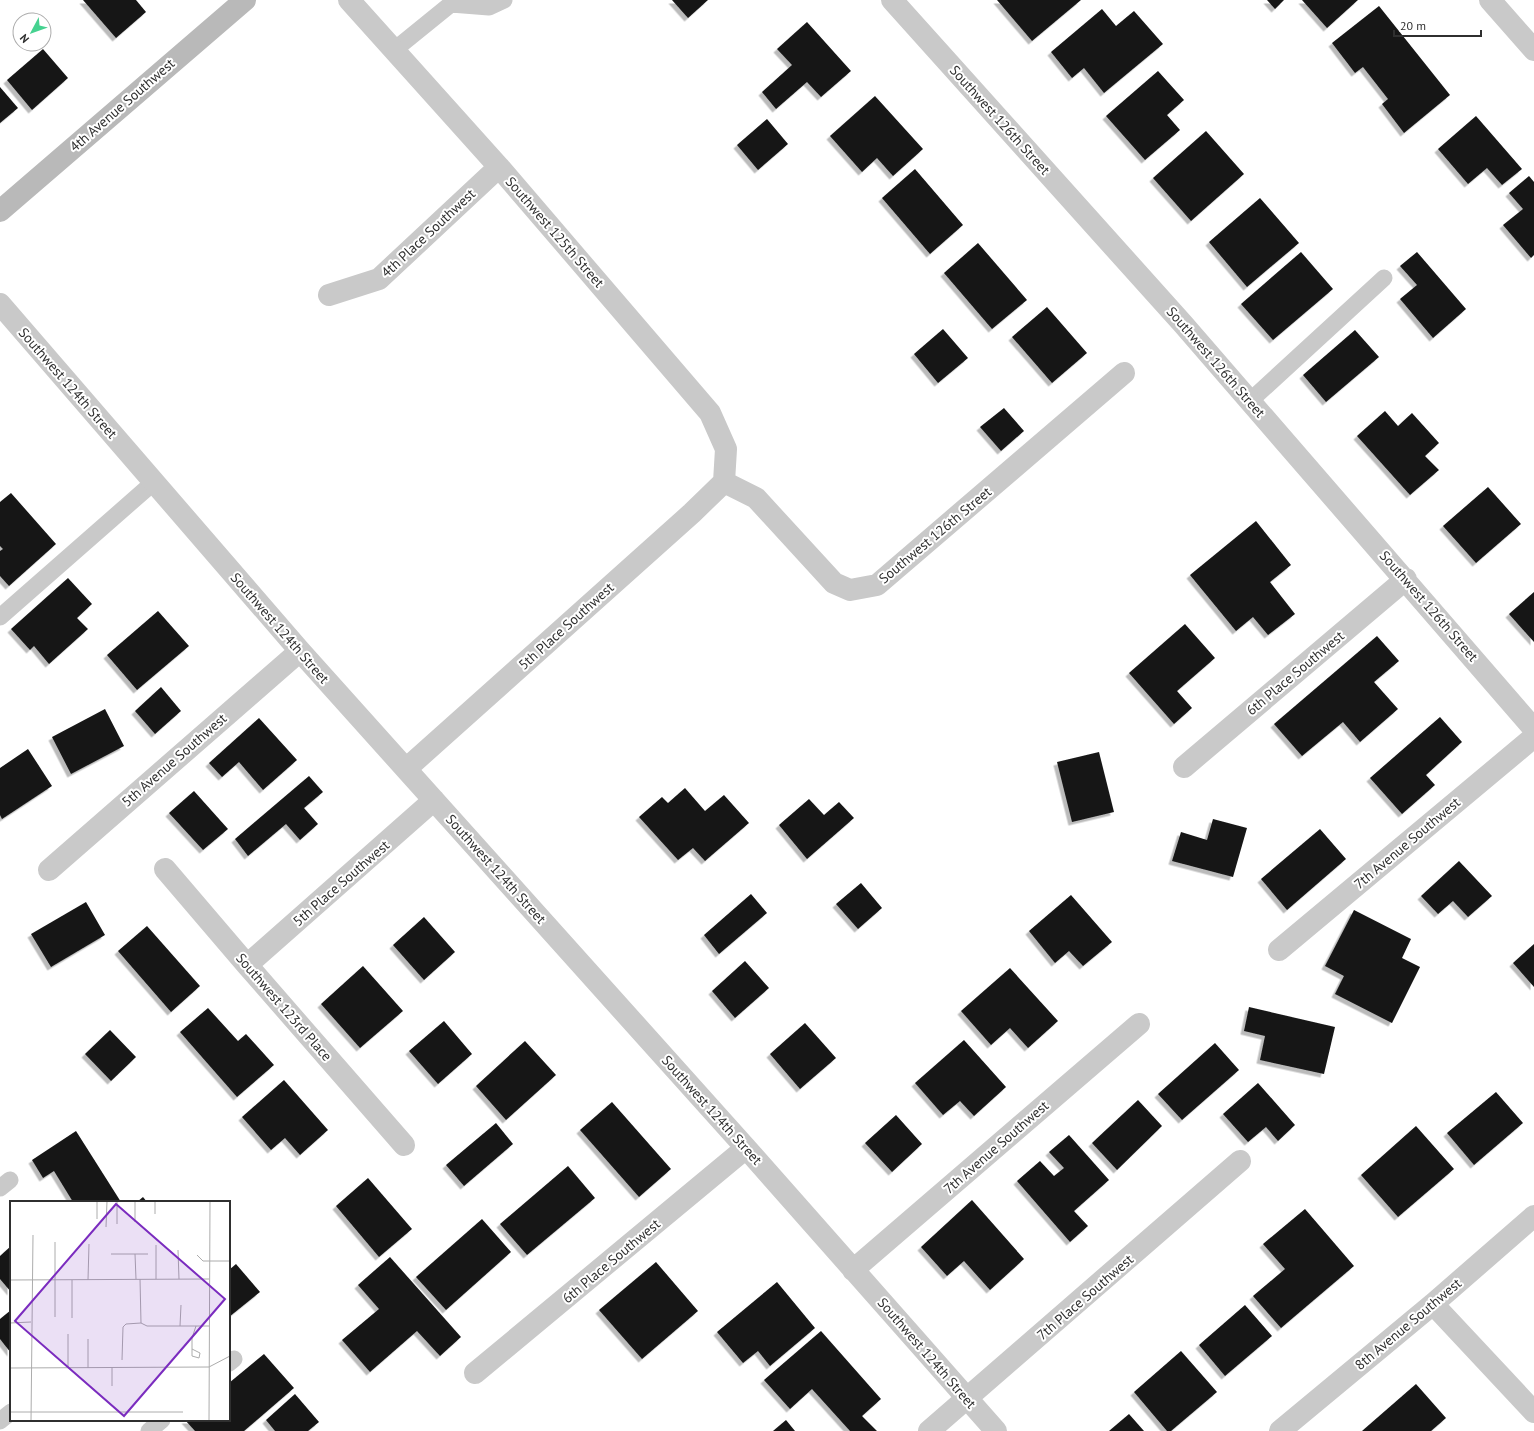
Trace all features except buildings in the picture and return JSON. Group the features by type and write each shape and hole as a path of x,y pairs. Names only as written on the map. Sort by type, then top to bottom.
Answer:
{"street":[{"name":"4th Avenue Southwest","path":"0,210 245,0"},
{"name":"Southwest 125th Street","path":"349,0 393,51 499,167 710,413 726,449 724,482"},
{"name":"Southwest 126th Street","path":"892,0 1183,324 1406,579 1534,729"},
{"path":"1490,0 1534,50"},
{"name":"4th Place Southwest","path":"329,295 379,279 499,167"},
{"name":"Southwest 124th Street","path":"0,304 300,651 746,1148 996,1431"},
{"name":"Southwest 126th Street","path":"724,482 756,498 834,583 850,590 877,585 1124,373"},
{"name":"5th Place Southwest","path":"406,769 692,513 724,482"},
{"name":"6th Place Southwest","path":"1184,767 1406,579"},
{"name":"5th Avenue Southwest","path":"49,870 300,651"},
{"name":"7th Avenue Southwest","path":"1279,950 1534,737"},
{"name":"5th Place Southwest","path":"247,965 434,800"},
{"name":"Southwest 123rd Place","path":"166,869 247,965 404,1145"},
{"name":"7th Avenue Southwest","path":"853,1270 1139,1024"},
{"name":"6th Place Southwest","path":"475,1373 746,1148"},
{"name":"7th Place Southwest","path":"929,1431 968,1399 1240,1161"},
{"name":"8th Avenue Southwest","path":"1280,1431 1433,1304 1534,1216"},
{"path":"1433,1304 1534,1412"}],"lane":[{"path":"393,51 451,4 489,7 504,0"},
{"path":"1250,402 1384,278"},
{"path":"0,617 154,482"},
{"path":"0,1421 10,1413"},
{"path":"150,1431 161,1421"}]}
